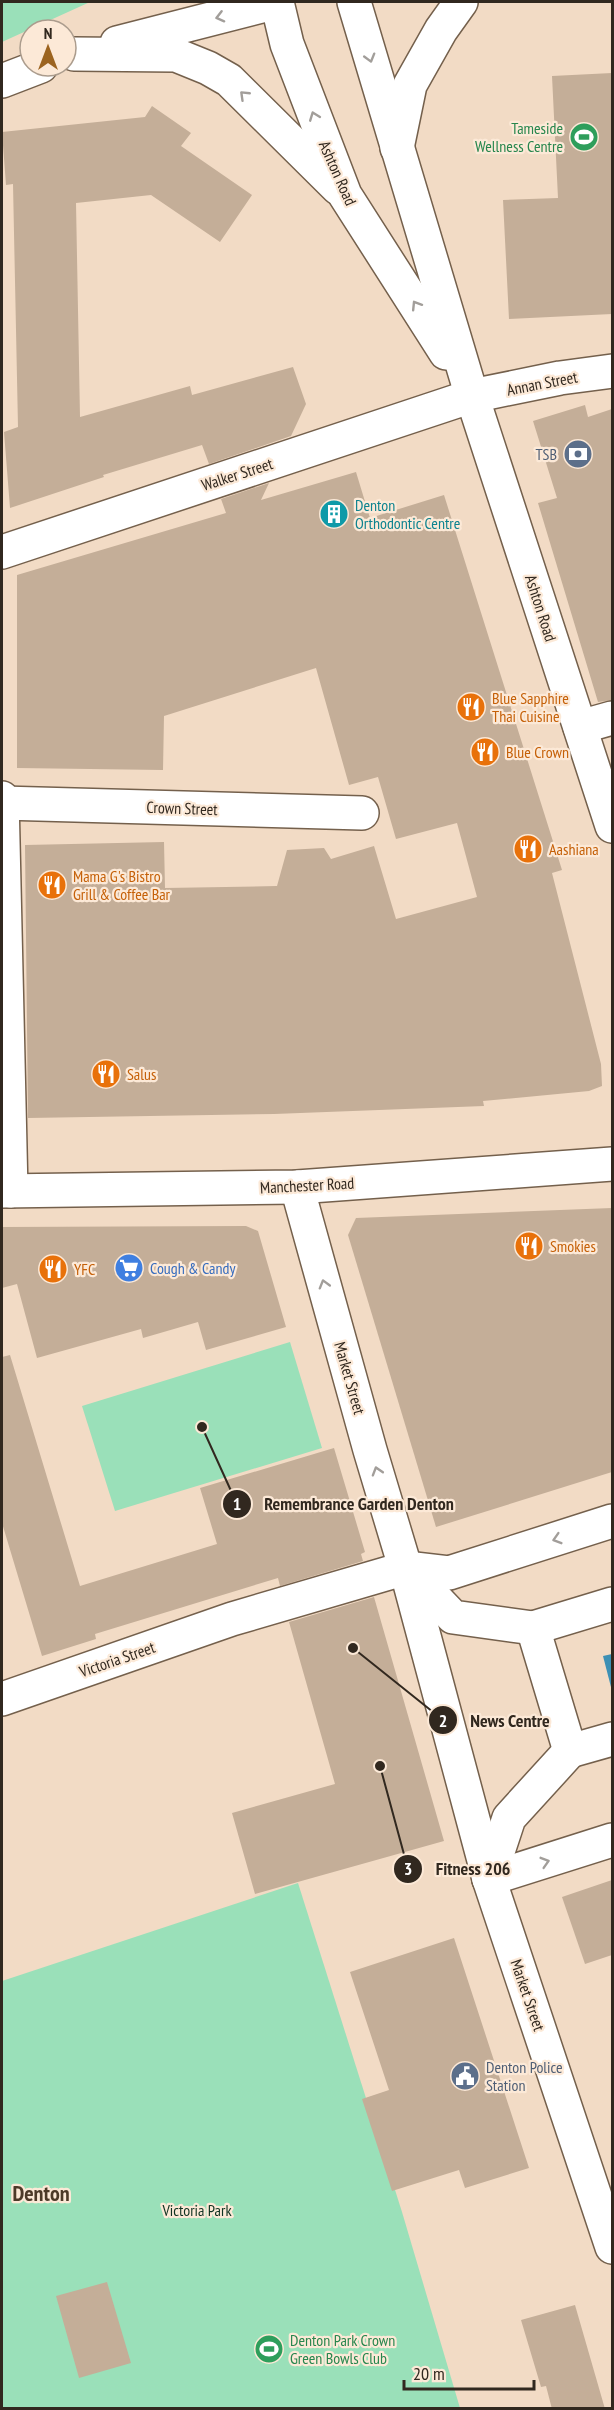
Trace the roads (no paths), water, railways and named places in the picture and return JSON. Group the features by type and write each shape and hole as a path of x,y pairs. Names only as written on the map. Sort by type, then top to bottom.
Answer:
{"main road":[{"name":"Ashton Road","path":"278,2 287,44 345,195 471,393"},
{"path":"78,53 278,2"},
{"name":"Ashton Road","path":"354,2 471,393 612,826"},
{"path":"397,148 410,85 441,30 461,2"},
{"path":"78,55 176,55 208,68 229,81 345,195"},
{"path":"2,81 18,75"},
{"name":"Annan Street","path":"471,393 612,371"},
{"name":"Walker Street","path":"2,552 471,393"},
{"path":"580,727 612,718"},
{"path":"2,798 6,1191"},
{"name":"Crown Street","path":"2,803 362,813"},
{"name":"Manchester Road","path":"6,1191 297,1187 612,1164"},
{"name":"Market Street","path":"297,1187 370,1450 406,1568 489,1879 612,2247"},
{"path":"406,1568 449,1573 612,1521"},
{"path":"406,1568 453,1617 533,1628 612,1604"},
{"name":"Victoria Street","path":"4,1688 406,1568"},
{"path":"533,1628 570,1751"},
{"path":"489,1879 509,1818 570,1751 612,1739"},
{"path":"489,1879 612,1840"}],"water":[{"path":"612,1654 612,1691 603,1656"}],"place":[{"name":"Tameside Wellness Centre","path":"584,137"},
{"name":"TSB","path":"578,454"},
{"name":"Denton Orthodontic Centre","path":"334,514"},
{"name":"Blue Sapphire Thai Cuisine","path":"471,707"},
{"name":"Blue Crown","path":"485,752"},
{"name":"Aashiana","path":"528,849"},
{"name":"Mama G's Bistro Grill & Coffee Bar","path":"52,885"},
{"name":"Salus","path":"106,1074"},
{"name":"Smokies","path":"529,1246"},
{"name":"Cough & Candy","path":"129,1268"},
{"name":"YFC","path":"53,1269"},
{"name":"Remembrance Garden Denton","path":"202,1427"},
{"name":"News Centre","path":"353,1648"},
{"name":"Fitness 206","path":"380,1766"},
{"name":"Denton Police Station","path":"465,2076"},
{"name":"Denton Park Crown Green Bowls Club","path":"269,2349"}],"district":[{"name":"Denton","path":"41,2193"}],"park label":[{"name":"Victoria Park","path":"197,2210"}]}
